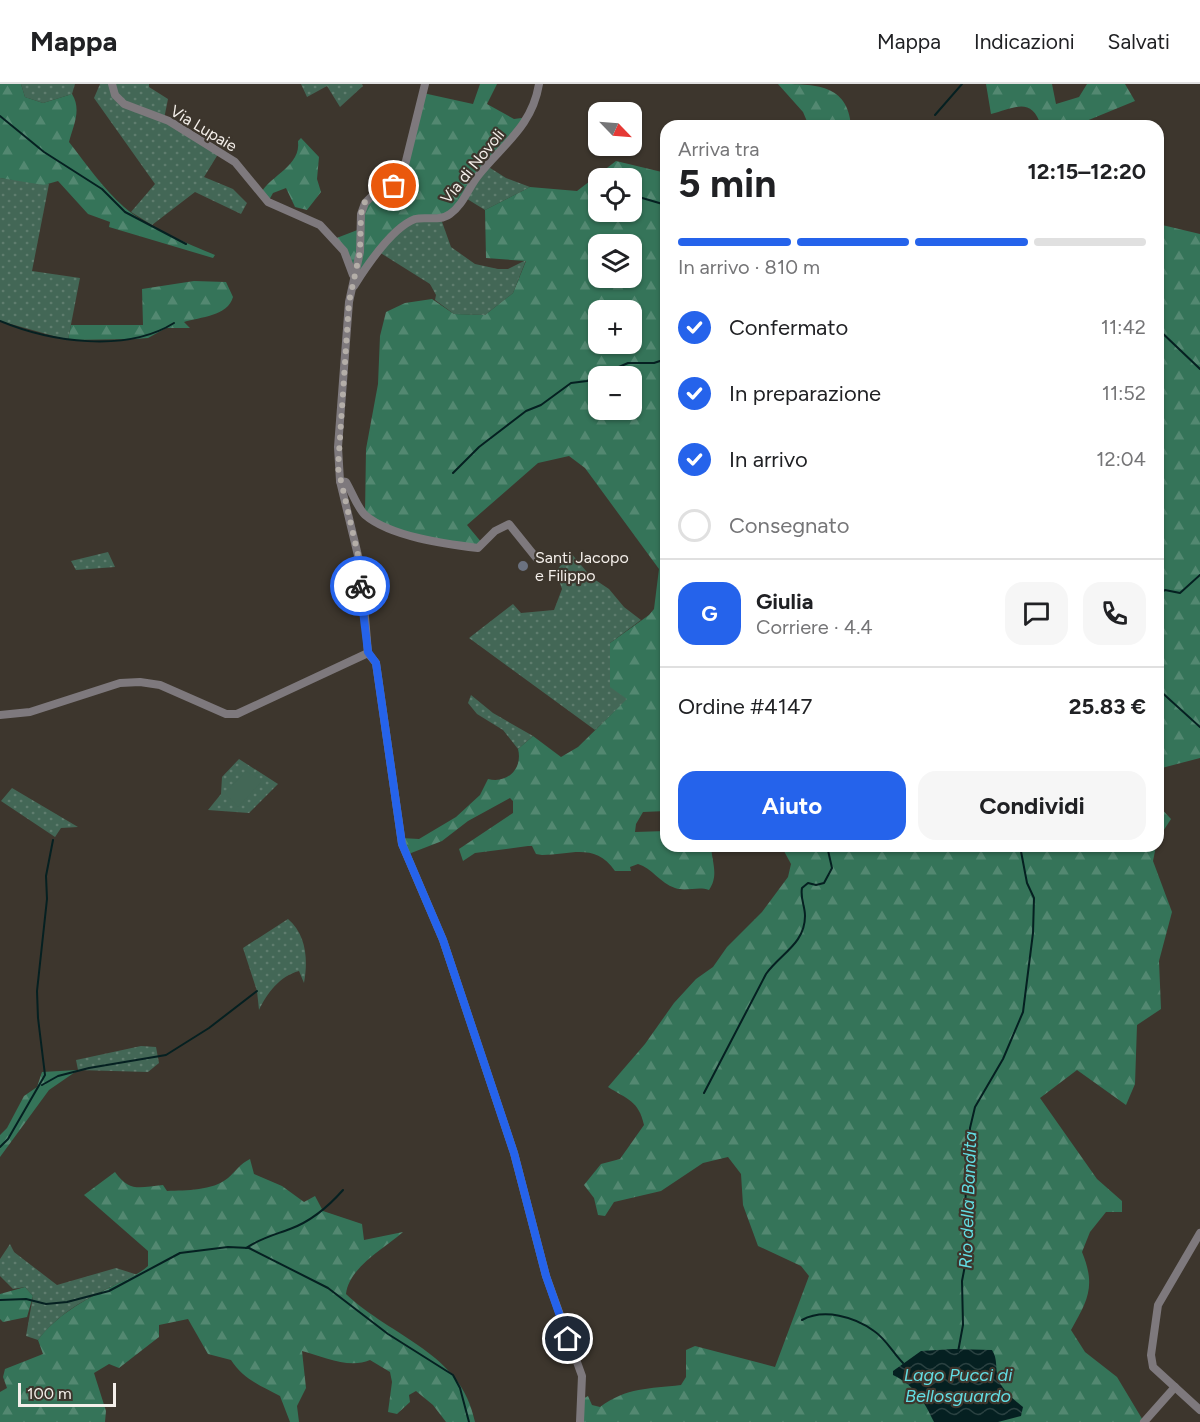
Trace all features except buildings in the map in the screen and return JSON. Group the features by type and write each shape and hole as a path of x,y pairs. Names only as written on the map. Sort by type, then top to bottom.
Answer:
{"street":[{"name":"Via Lupaie","path":"112,84 115,95 124,104 169,121 235,162 268,202 320,225 344,251 354,275"},
{"name":"Via Lupaie","path":"425,84 403,173 396,185 372,195 364,203 361,214 360,252 349,302 338,447 340,481 361,568 368,652 376,663 402,844 443,940 514,1153 546,1276 582,1376 580,1422"},
{"name":"Via di Novoli","path":"353,288 390,238 410,222 417,218 441,219 450,215 481,172 529,117 536,105 539,84"},
{"path":"340,481 346,482 365,514 392,529 457,547 478,548 495,531 509,524 538,560"},
{"path":"0,715 30,712 120,683 140,682 160,685 226,714 237,714 368,652"},
{"path":"1200,1233 1158,1305 1151,1355 1154,1367 1200,1410"},
{"path":"1144,1422 1175,1387"}],"green space":[{"path":"0,84 21,84 25,97 43,103 72,94 76,112 69,142 102,184 116,200 143,221 215,255 213,258 109,227 110,222 88,214 58,181 44,185 0,178"},
{"path":"21,84 75,84 72,94 43,103 25,97"},
{"path":"100,84 149,84 149,87 168,99 164,119 220,151 204,177 233,189 247,203 241,214 195,192 152,225 131,212 155,184 94,98"},
{"path":"301,84 362,84 363,86 340,107 327,86 307,97"},
{"path":"480,84 497,84 487,104 514,119 529,117 450,215 410,222 371,264 353,275 334,239 360,229 365,203 396,185 423,93 473,104"},
{"path":"778,84 817,86 827,89 844,102 850,120 806,120 803,112"},
{"path":"986,84 1052,84 1056,104 1079,97 1087,84 1125,84 1135,101 1089,120 1038,120 1033,111 1021,106 991,114"},
{"path":"301,138 319,157 317,179 321,192 307,210 295,207 286,188 273,193 268,202 260,194 295,157 298,141"},
{"path":"616,161 660,172 660,811 643,812 636,824 635,832 660,831 660,852 712,852 714,879 709,890 675,888 638,864 630,867 631,871 615,871 599,856 591,853 542,855 536,854 532,846 475,853 463,861 459,849 513,813 513,801 510,798 468,821 442,841 406,855 401,838 419,839 456,817 480,795 488,779 508,777 516,768 518,749 533,736 561,757 578,747 627,699 610,687 610,643 654,609 659,569 585,468 569,456 538,463 467,525 482,543 478,548 392,529 365,515 366,449 378,384 380,336 386,312 405,303 432,299 454,314 485,315 513,293 526,261 486,258 485,210 530,187 577,191 588,183 588,222 642,222 642,168 607,168"},
{"path":"487,166 506,178 530,187 485,210 464,197"},
{"path":"0,178 49,184 32,271 80,278 68,340 0,321"},
{"path":"441,219 451,247 475,264 508,269 526,260 513,293 485,315 454,314 435,300 436,295 430,284 379,252 410,222"},
{"path":"1164,225 1200,234 1200,758 1164,767"},
{"path":"194,281 226,282 233,297 230,303 213,315 184,322 190,328 166,328 148,338 68,340 71,325 143,325 142,289"},
{"path":"108,552 115,567 76,570 71,561"},
{"path":"571,553 591,577 609,589 624,607 641,620 610,643 628,699 595,730 469,638 513,604 521,613 554,610 562,589 556,571"},
{"path":"471,695 493,713 533,736 518,749 503,730 477,714 468,703"},
{"path":"239,759 278,784 249,813 208,810 221,794 222,777"},
{"path":"246,771 262,781 238,807 225,793"},
{"path":"12,788 78,827 61,828 55,837 1,801"},
{"path":"1164,811 1171,819 1164,830"},
{"path":"785,852 1155,852 1153,861 1172,912 1159,961 1161,1009 1137,1025 1135,1084 1126,1105 1077,1070 1040,1098 1097,1179 1122,1201 1122,1212 1106,1212 1090,1232 1082,1252 1089,1274 1088,1292 1082,1310 1071,1330 1085,1352 1117,1377 1144,1422 580,1422 581,1400 588,1396 592,1405 600,1407 629,1392 681,1385 686,1377 686,1350 695,1346 775,1367 809,1276 801,1266 758,1246 743,1205 741,1174 728,1157 703,1163 661,1191 614,1202 605,1216 598,1215 594,1198 584,1185 601,1164 620,1159 644,1125 635,1106 608,1087 645,1044 674,1003 696,979 713,967 727,947 762,912 788,877 791,864"},
{"path":"288,919 299,933 305,949 304,983 299,971 292,973 270,992 259,1010 257,991 243,948"},
{"path":"141,1046 156,1047 159,1063 148,1072 78,1070 76,1060"},
{"path":"78,1070 49,1090 0,1157 0,1135 7,1128 24,1096 37,1087 42,1072"},
{"path":"250,1159 254,1174 282,1186 304,1202 315,1196 323,1211 362,1224 364,1240 403,1232 360,1267 349,1284 346,1294 440,1363 456,1379 468,1398 475,1422 446,1422 433,1405 416,1391 409,1395 410,1402 397,1414 388,1412 392,1382 390,1372 370,1360 345,1363 302,1351 306,1388 297,1406 299,1422 290,1422 280,1396 247,1377 231,1360 208,1354 188,1319 159,1325 159,1337 119,1368 109,1364 94,1373 106,1411 105,1422 0,1422 0,1392 7,1388 3,1377 5,1369 43,1354 38,1340 53,1323 80,1303 148,1266 148,1251 84,1195 115,1172 120,1179 136,1187 163,1185 167,1191 207,1188 228,1178"},
{"path":"10,1244 14,1252 57,1285 116,1268 138,1275 71,1309 38,1340 26,1336 33,1296 25,1287 13,1289 0,1276 0,1259"},
{"path":"25,1287 33,1296 27,1317 3,1322 0,1319 0,1294"}],"water":[{"name":"Lago Pucci di Bellosguardo","path":"992,1350 1000,1382 1008,1394 1023,1407 1021,1416 998,1422 934,1422 918,1395 901,1379 893,1375 893,1371 921,1351"}],"waterway":[{"path":"935,115 962,84"},
{"path":"0,116 44,152 102,189 125,212 186,244"},
{"path":"642,198 660,203"},
{"path":"0,321 42,334 88,341 134,338 174,323"},
{"path":"1164,335 1200,369"},
{"path":"453,473 479,447 526,411 541,405 571,383 587,381 628,363 660,361"},
{"name":"Rio della Bandita","path":"1164,591 1180,593 1200,575"},
{"path":"1164,694 1200,727"},
{"path":"0,1147 8,1139 45,1075 37,991 47,899 46,876 53,840"},
{"path":"704,1093 766,974 801,934 805,916 802,888 808,883 816,885 824,883 832,868 828,852"},
{"name":"Rio della Bandita","path":"958,1352 963,1325 962,1281 967,1255 965,1205 970,1128 975,1107 1003,1059 1023,1012 1033,933 1034,898 1027,883 1021,852"},
{"path":"42,1085 58,1076 89,1068 166,1055 209,1028 257,991"},
{"path":"246,1248 312,1218 343,1190"},
{"path":"0,1300 26,1299 46,1304 67,1302 109,1291 180,1253 228,1247 249,1248 328,1288 388,1334 453,1375 460,1388 469,1422"},
{"path":"802,1320 820,1315 849,1318 878,1334 903,1363"}],"way so far":[{"path":"360,586 361,568 338,468 349,302 360,252 361,214 364,203 372,195 387,191 394,186"}],"place":[{"name":"Santi Jacopo e Filippo","path":"523,566"}],"route":[{"path":"360,586 368,652 376,663 402,844 443,940 514,1153 546,1276 568,1339"}]}
